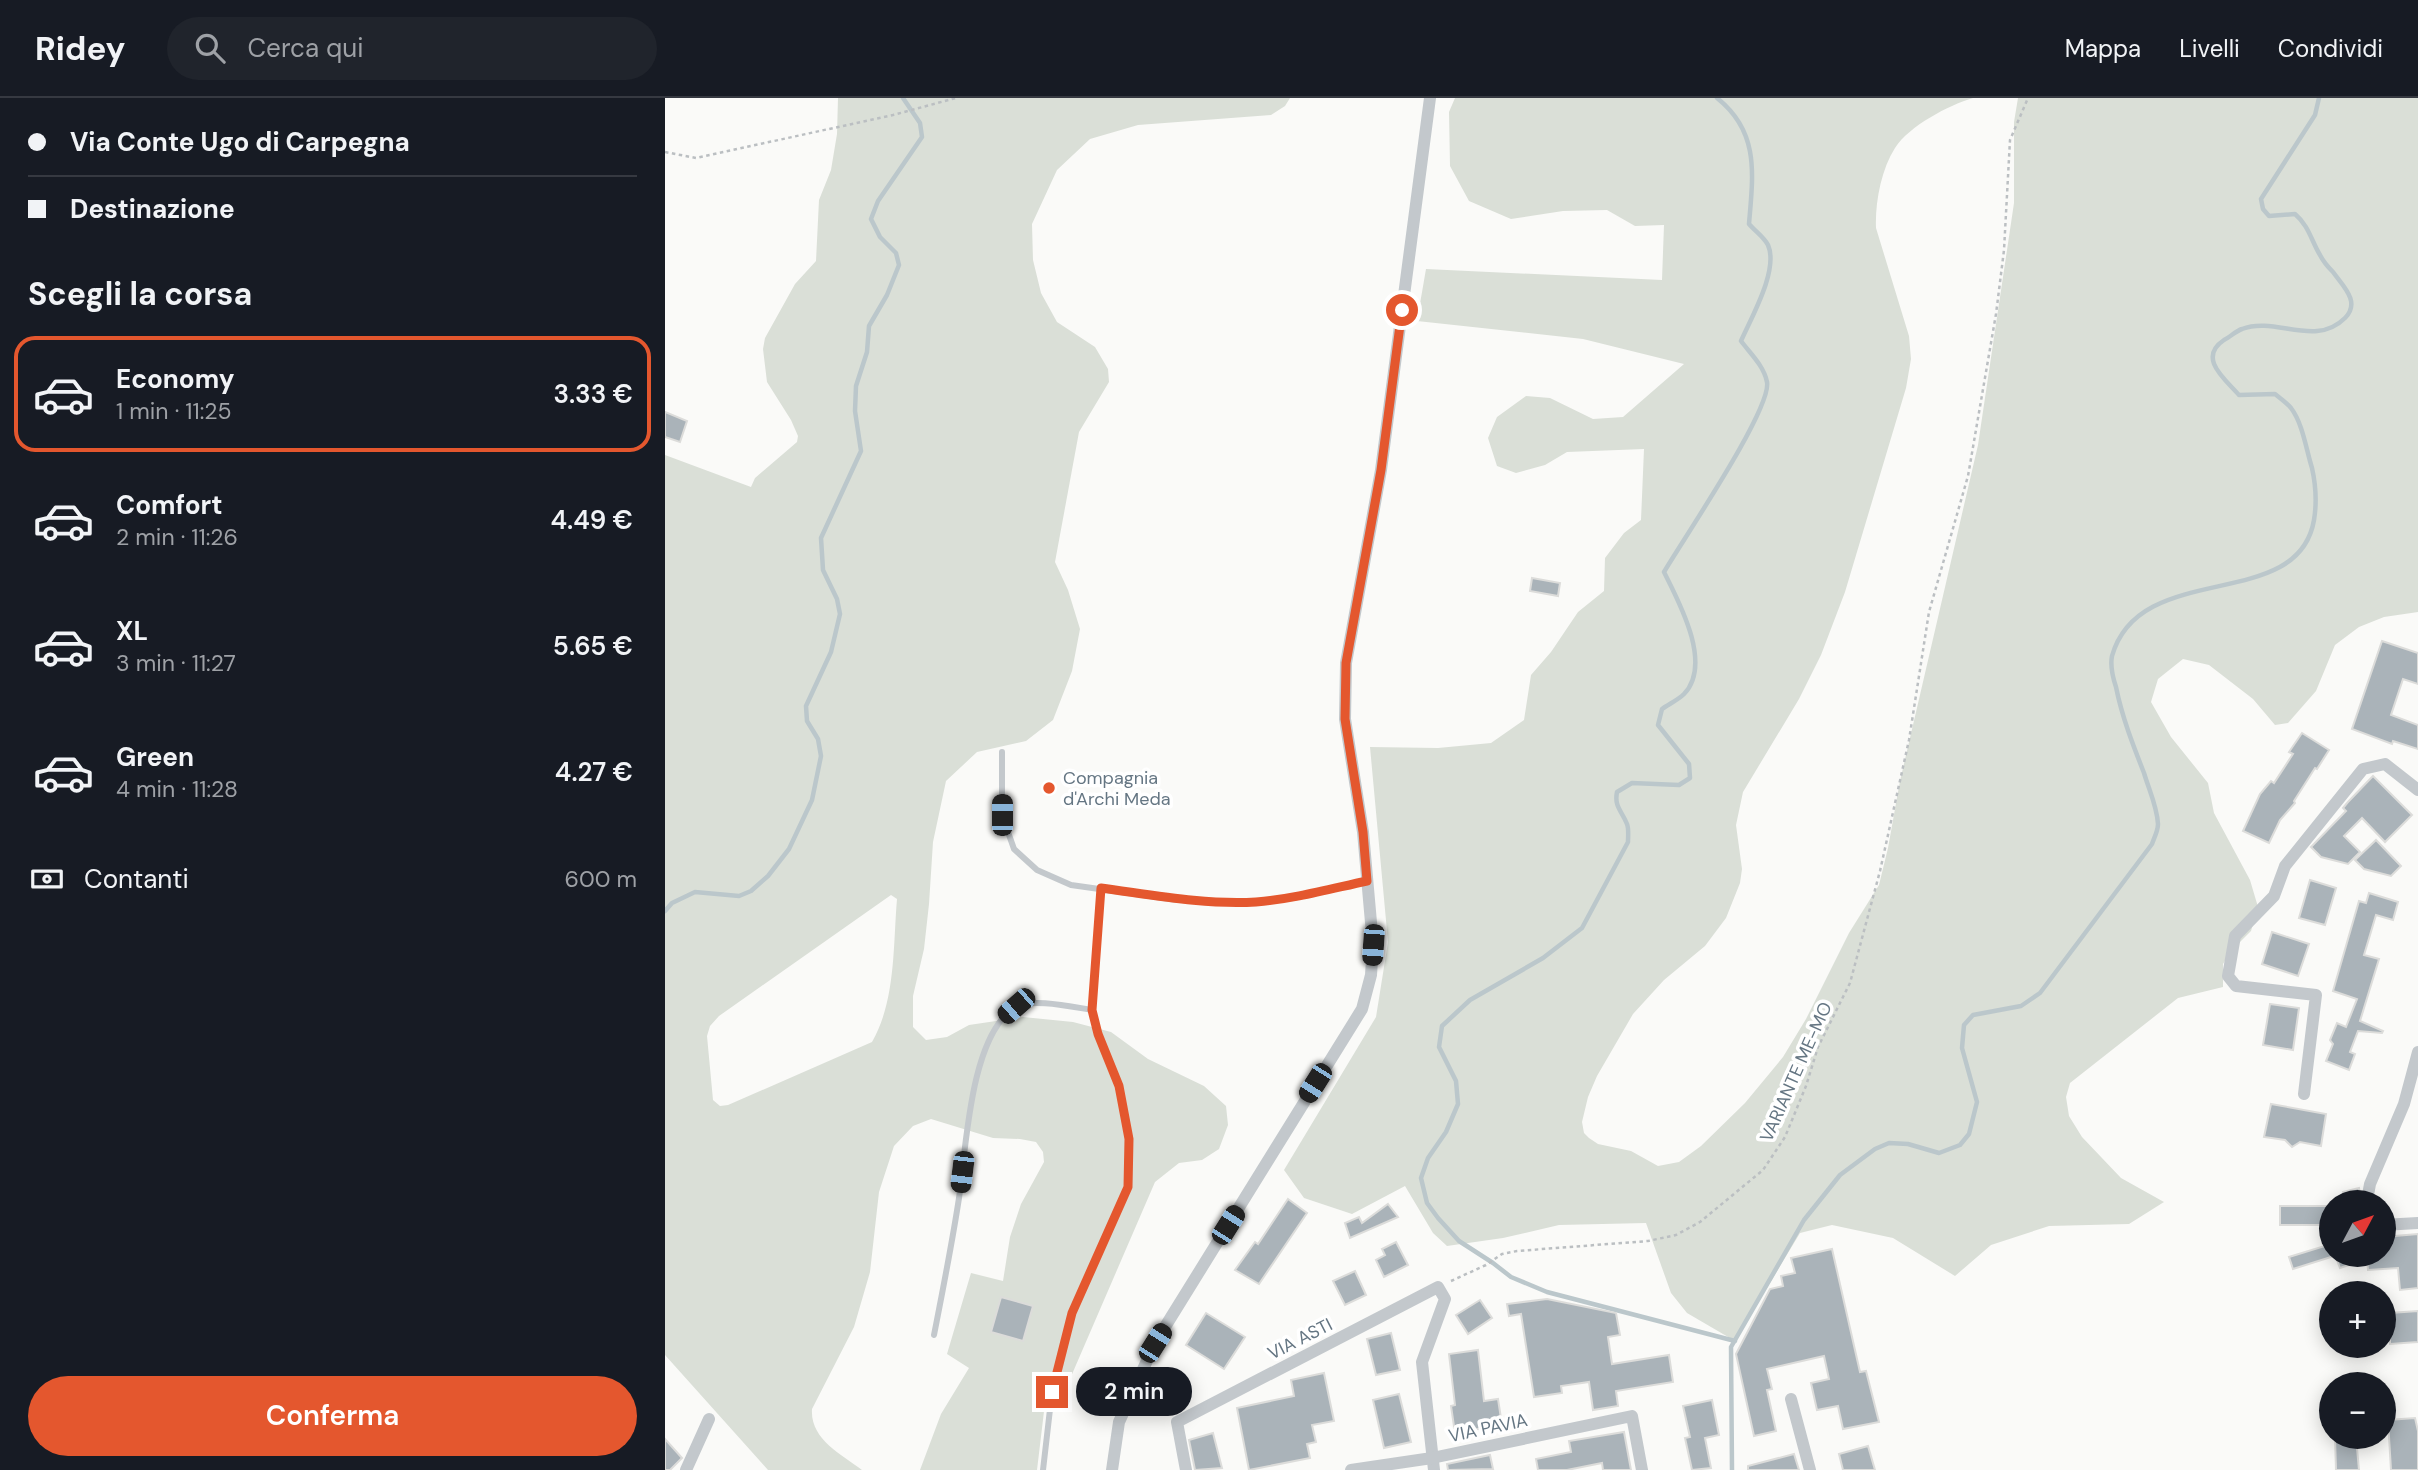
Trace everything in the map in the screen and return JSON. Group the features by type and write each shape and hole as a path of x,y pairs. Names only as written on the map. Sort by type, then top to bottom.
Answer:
{"street":[{"path":"1112,1470 1119,1422 1155,1343 1362,1009 1371,975 1373,945 1363,832 1345,719 1346,663 1381,470 1430,98"},
{"path":"2304,1094 2316,995 2236,986 2228,976 2235,936 2274,896 2285,866 2363,769 2385,764 2418,790"},
{"path":"2369,1190 2403,1104 2418,1052"},
{"path":"2396,1224 2418,1223"},
{"path":"1433,1464 1422,1362 1445,1298 1439,1287"},
{"name":"VIA ASTI","path":"1186,1470 1177,1422 1439,1287"},
{"path":"1791,1399 1810,1470"},
{"name":"VIA PAVIA","path":"1351,1470 1433,1464 1632,1416 1642,1470"},
{"path":"686,1470 709,1419"}],"lane":[{"path":"1002,752 1002,815 1014,849 1037,870 1071,885 1177,900 1254,902 1293,898 1367,881"},
{"path":"1044,1470 1052,1392 1072,1313 1128,1187 1129,1139 1119,1086 1098,1034 1092,1010 1101,888"},
{"path":"934,1335 960,1195 970,1104 981,1062 999,1021 1016,1006 1042,1003 1092,1010"}],"path":[{"path":"665,152 696,158 903,113 955,98"},
{"name":"VARIANTE ME-MO","path":"1439,1287 1495,1258 1517,1251 1648,1241 1676,1235 1700,1222 1763,1170 1785,1137 1806,1086 1818,1047 1850,983 1866,931 1909,740 1929,612 1968,477 1996,314 2004,250 2010,140 2028,98"}],"shaded area":[{"path":"838,98 1290,98 1285,106 1271,115 1138,125 1090,139 1057,170 1032,224 1033,260 1041,293 1057,322 1095,347 1108,369 1109,382 1079,432 1055,562 1068,590 1080,629 1072,671 1053,720 1026,741 977,752 946,781 933,842 924,949 913,996 913,1027 926,1040 947,1037 969,1025 1023,1017 1073,1022 1111,1032 1148,1059 1204,1086 1226,1106 1228,1125 1219,1149 1202,1160 1179,1163 1155,1182 1060,1402 1045,1403 1037,1470 920,1470 941,1414 969,1368 947,1354 971,1273 1003,1281 1010,1237 1021,1204 1044,1162 1043,1152 1036,1142 993,1138 931,1119 913,1126 894,1146 879,1192 870,1272 854,1327 812,1409 813,1420 821,1437 836,1452 862,1470 768,1470 665,1355 665,455 751,487 755,478 797,442 798,436 791,420 767,382 763,349 765,338 795,284 816,261 819,200 831,170 837,134","holes":["891,895 897,899 889,991 880,1026 872,1042 728,1105 720,1106 713,1100 707,1036 710,1026 719,1016"]},
{"path":"1455,98 1973,98 1941,111 1910,132 1895,148 1883,176 1876,228 1909,336 1911,359 1906,388 1845,592 1821,655 1799,699 1743,792 1736,825 1742,869 1740,883 1726,918 1705,946 1664,980 1633,1014 1588,1097 1582,1122 1584,1133 1589,1138 1598,1144 1631,1151 1658,1166 1679,1162 1701,1146 1745,1103 1783,1057 1806,1019 1849,933 1879,885 1900,781 1978,445 2014,203 2014,122 2018,98 2418,98 2418,612 2384,617 2359,627 2335,645 2316,691 2288,723 2275,725 2253,699 2209,665 2183,659 2158,679 2151,702 2171,737 2208,783 2214,813 2250,880 2258,907 2251,931 2232,950 2223,964 2223,987 2178,998 2070,1083 2066,1097 2069,1116 2082,1137 2121,1178 2164,1202 2129,1224 2049,1226 1991,1245 1955,1276 1893,1238 1832,1225 1800,1233 1735,1341 1687,1313 1671,1293 1646,1223 1559,1225 1503,1238 1447,1246 1433,1233 1405,1186 1352,1214 1304,1198 1284,1170 1376,1017 1388,942 1370,747 1438,748 1491,743 1524,720 1531,675 1551,652 1578,612 1604,591 1605,558 1624,533 1641,520 1644,449 1567,452 1545,465 1516,473 1497,466 1488,438 1497,417 1526,396 1550,398 1593,419 1623,417 1684,364 1583,339 1417,321 1426,269 1662,280 1664,225 1635,226 1607,210 1563,211 1511,219 1469,201 1450,166 1449,112"}],"building":[{"path":"665,412 687,421 680,442 665,437"},
{"path":"1532,578 1560,583 1558,596 1530,591"},
{"path":"2382,641 2418,653 2418,684 2403,679 2391,715 2418,725 2418,749 2393,741 2392,744 2352,729"},
{"path":"2302,733 2329,750 2295,803 2280,820 2269,843 2243,831 2260,794 2271,781 2274,783 2293,754 2289,752"},
{"path":"2373,776 2412,815 2385,842 2362,818 2344,836 2360,852 2348,864 2321,857 2311,847 2346,811 2343,808"},
{"path":"2376,840 2401,866 2391,876 2364,869 2355,860"},
{"path":"2310,880 2336,888 2325,925 2299,918"},
{"path":"2369,893 2398,902 2393,920 2376,915 2364,955 2379,959 2360,1021 2383,1031 2358,1031 2350,1052 2355,1054 2349,1070 2326,1061 2337,1023 2346,1027 2357,999 2333,991 2359,901 2366,903"},
{"path":"2272,932 2309,944 2298,976 2262,964"},
{"path":"2270,1004 2299,1008 2293,1050 2263,1045"},
{"path":"2271,1104 2326,1114 2321,1146 2300,1142 2292,1147 2285,1140 2264,1137"},
{"path":"1288,1199 1307,1213 1259,1284 1235,1270 1255,1242 1258,1244"},
{"path":"1388,1204 1398,1217 1350,1238 1345,1223 1359,1217 1362,1223"},
{"path":"2280,1206 2319,1206 2319,1225 2280,1225"},
{"path":"2418,1234 2418,1288 2400,1290 2398,1268 2368,1270 2368,1267 2396,1267 2396,1236"},
{"path":"1396,1242 1408,1265 1384,1277 1376,1260 1385,1255 1382,1249"},
{"path":"2319,1248 2319,1261 2293,1269 2289,1257"},
{"path":"1832,1249 1860,1372 1866,1371 1879,1422 1843,1429 1838,1406 1817,1410 1811,1383 1829,1379 1824,1356 1767,1369 1772,1389 1767,1390 1776,1431 1754,1436 1736,1354 1770,1289 1783,1286 1781,1276 1795,1273 1791,1258"},
{"path":"1355,1271 1366,1295 1345,1305 1333,1281"},
{"path":"1001,1297 1033,1306 1023,1341 991,1332"},
{"path":"1547,1299 1616,1313 1620,1335 1608,1337 1612,1364 1669,1355 1673,1382 1616,1391 1618,1406 1593,1410 1589,1382 1561,1386 1562,1393 1534,1397 1521,1314 1509,1316 1507,1304"},
{"path":"1480,1300 1492,1318 1468,1334 1456,1315"},
{"path":"2418,1311 2418,1342 2396,1344 2396,1313"},
{"path":"1206,1313 1245,1337 1224,1369 1186,1345"},
{"path":"1391,1333 1400,1370 1376,1375 1367,1339"},
{"path":"1478,1350 1484,1401 1498,1399 1502,1425 1455,1433 1451,1406 1455,1405 1449,1354"},
{"path":"1324,1373 1334,1421 1312,1425 1316,1442 1307,1444 1310,1458 1249,1470 1237,1408 1294,1396 1291,1380"},
{"path":"1399,1394 1411,1442 1384,1448 1373,1400"},
{"path":"1712,1400 1719,1435 1705,1438 1711,1468 1692,1470 1685,1438 1690,1437 1683,1406"},
{"path":"2415,1418 2418,1431 2418,1470 2391,1470 2390,1449 2396,1449 2396,1419"},
{"path":"1624,1432 1631,1470 1603,1470 1602,1463 1567,1470 1538,1470 1536,1459 1571,1452 1569,1441"},
{"path":"1213,1433 1222,1468 1195,1470 1189,1440"},
{"path":"665,1439 682,1458 670,1470 665,1470"},
{"path":"1868,1446 1875,1470 1843,1470 1839,1454"},
{"path":"2335,1449 2357,1449 2359,1470 2336,1470"},
{"path":"1794,1454 1799,1470 1748,1470 1748,1466"},
{"path":"1490,1455 1493,1469 1448,1470 1447,1464"}],"waterway":[{"path":"665,911 672,903 695,892 739,896 751,891 768,876 789,849 812,800 821,756 818,739 807,721 806,706 831,652 840,614 837,599 823,570 821,538 861,451 855,411 856,386 867,352 869,326 887,295 899,265 896,253 880,237 871,219 878,201 922,137 920,123 903,98"},
{"path":"1717,98 1731,111 1747,140 1752,172 1749,224 1766,242 1770,255 1767,280 1741,341 1760,365 1767,382 1765,397 1756,419 1664,572 1691,633 1695,666 1692,681 1684,694 1662,709 1658,725 1689,764 1690,778 1679,785 1632,783 1617,792 1618,805 1628,826 1628,842 1582,928 1543,958 1470,1000 1442,1026 1439,1047 1456,1081 1458,1104 1446,1132 1428,1158 1421,1178 1427,1203 1438,1218 1459,1241 1511,1277 1547,1292 1735,1341"},
{"path":"1732,1470 1731,1347 1804,1220 1840,1175 1875,1149 1889,1143 1908,1144 1939,1153 1960,1145 1969,1134 1977,1102 1962,1048 1964,1025 1973,1015 2021,1006 2040,993 2152,844 2158,827 2156,811 2125,720 2112,668 2112,656 2128,626 2153,607 2184,595 2250,578 2280,567 2302,549 2314,520 2316,494 2312,468 2298,421 2291,408 2275,394 2239,395 2216,368 2213,354 2224,340 2242,329 2268,326 2321,331 2333,327 2349,312 2349,294 2323,259 2304,223 2295,214 2269,216 2263,209 2261,199 2315,115 2319,98"}],"place":[{"name":"Compagnia d'Archi Meda","path":"1049,788"}],"route":[{"path":"1052,1392 1072,1313 1128,1187 1129,1139 1119,1086 1098,1034 1092,1010 1101,888 1177,900 1254,902 1293,898 1367,881 1363,832 1345,719 1346,663 1381,470 1402,310"}]}
